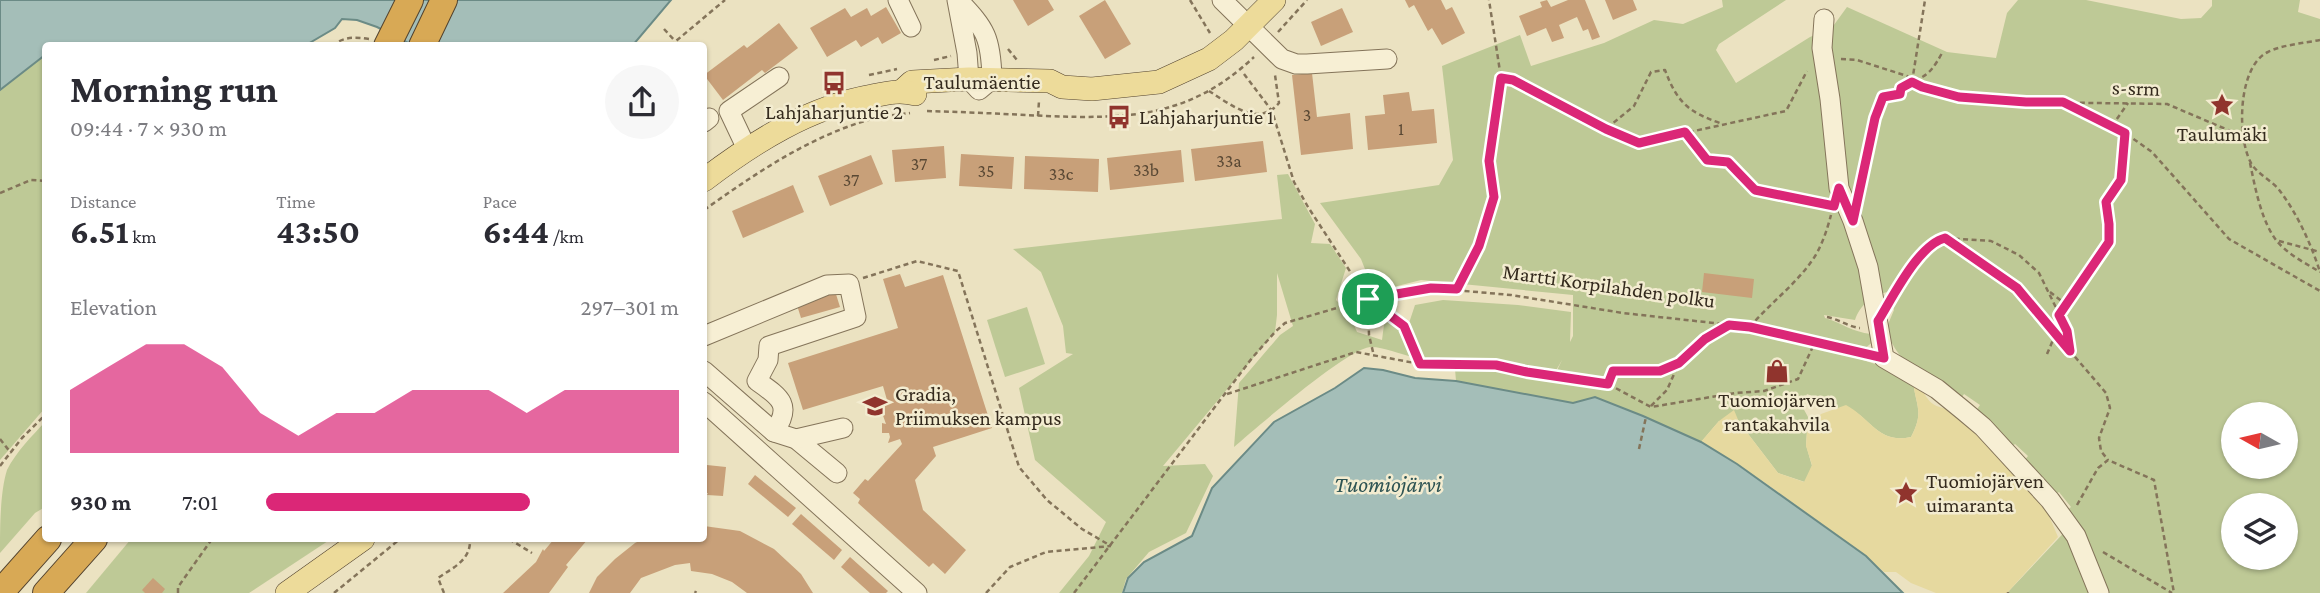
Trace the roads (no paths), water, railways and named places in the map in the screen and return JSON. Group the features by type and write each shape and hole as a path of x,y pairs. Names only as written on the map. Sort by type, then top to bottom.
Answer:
{"highway":[{"path":"383,42 410,0"},
{"path":"424,42 444,0"},
{"path":"0,593 45,542"},
{"path":"46,593 91,542"}],"main road":[{"name":"Taulumäentie","path":"707,178 747,149 795,121 854,99 902,90 915,94 980,83 1050,81 1062,87 1091,89 1159,82 1209,59 1234,40 1274,0"},
{"name":"Taulumäentie","path":"980,83 1039,105 1062,87"},
{"path":"290,592 359,542"}],"street":[{"path":"898,0 911,27"},
{"path":"958,0 979,22 991,50 980,83"},
{"path":"1222,0 1282,59 1296,64 1387,59"},
{"path":"1824,19 1823,58 1839,188 1868,267 1884,358 1937,389 1983,427 2050,500 2076,536 2099,593"},
{"path":"747,149 729,111 779,77"},
{"path":"707,335 827,285 849,284 856,317 769,346 768,360 757,381 778,395 784,407 782,421 774,432"},
{"path":"707,374 774,432 796,439 837,473"},
{"path":"707,405 917,593"},
{"path":"796,439 843,428"}],"water":[{"path":"0,0 671,0 636,42 406,42 377,27 357,20 342,19 335,28 311,42 42,42 42,57 0,90"},
{"name":"Tuomiojärvi","path":"1364,368 1415,378 1456,381 1573,403 1595,397 1643,416 1701,442 1737,464 1866,556 1903,593 1123,593 1128,578 1144,562 1192,536 1212,488 1274,422 1335,388"}],"place":[{"name":"Lahjaharjuntie 2","path":"834,83"},
{"name":"Taulumäki","path":"2222,105"},
{"name":"Lahjaharjuntie 1","path":"1119,117"},
{"name":"Tuomiojärven rantakahvila","path":"1777,371"},
{"name":"Gradia, Priimuksen kampus","path":"875,406"},
{"name":"Tuomiojärven uimaranta","path":"1906,493"}]}
